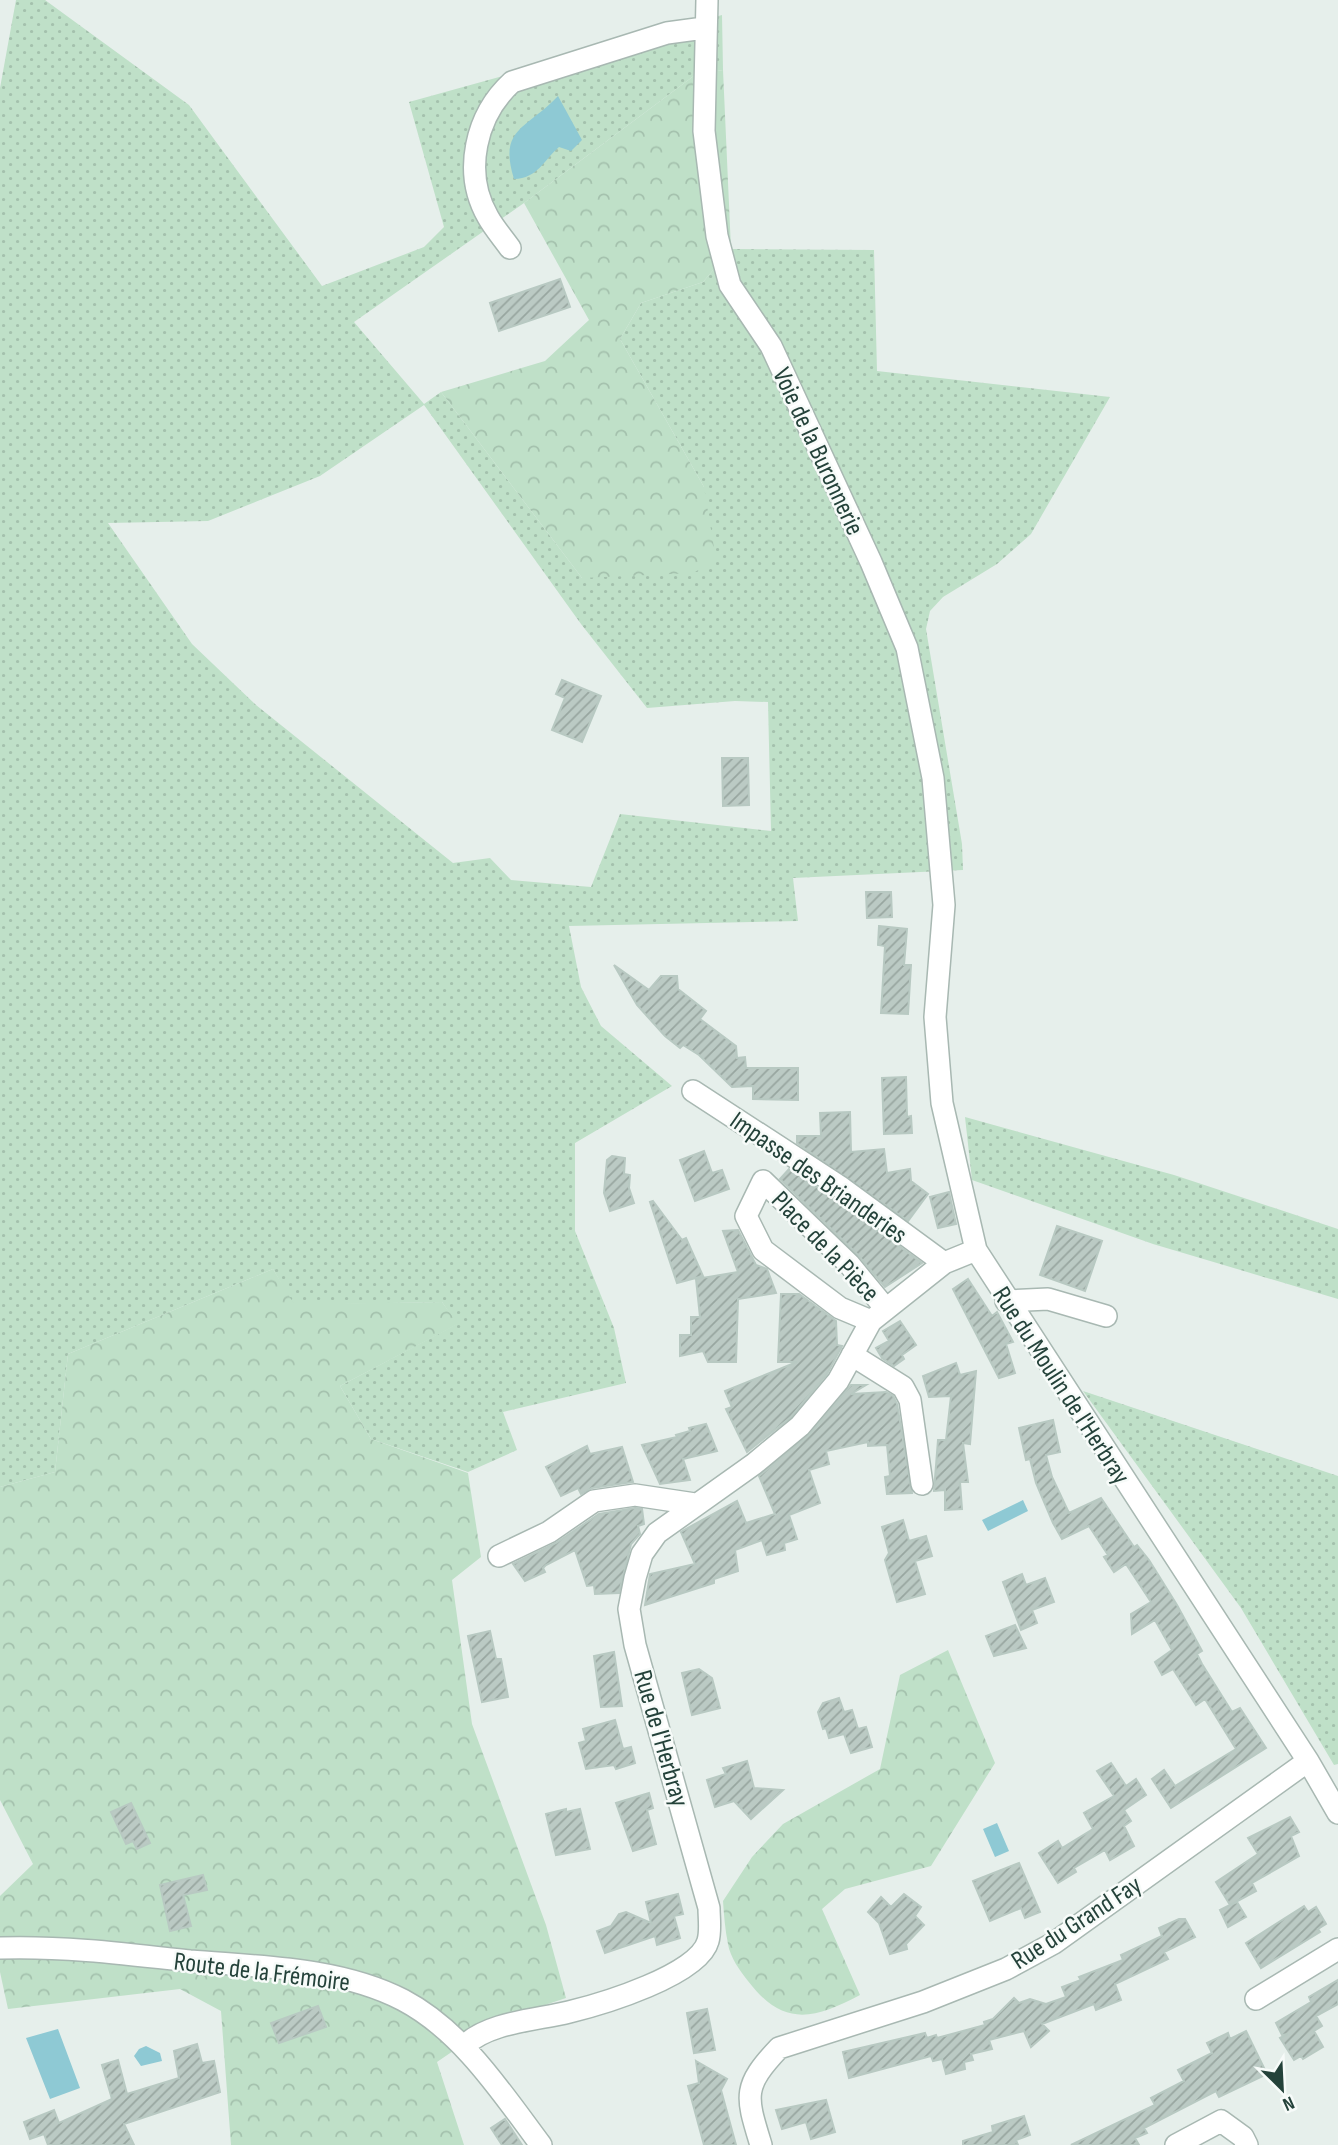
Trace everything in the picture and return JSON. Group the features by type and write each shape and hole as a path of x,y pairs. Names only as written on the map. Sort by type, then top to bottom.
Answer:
{"street":[{"name":"Voie de la Buronnerie","path":"707,0 704,28 704,131 717,236 730,285 771,346 866,551 907,648 933,778 944,905"},
{"path":"510,248 486,215 475,178 475,150 481,126 495,98 512,82 667,33 704,28"},
{"name":"Rue du Moulin de l'Herbray","path":"944,905 934,1017 937,1063 942,1103 976,1251 1006,1301 1308,1761 1338,1813"},
{"name":"Impasse des Brianderies","path":"693,1091 783,1149 944,1263"},
{"path":"763,1181 783,1149"},
{"name":"Place de la Pièce","path":"763,1181 849,1264 878,1315 840,1308 763,1250 746,1216 763,1181"},
{"name":"Rue de l'Herbray","path":"464,2046 473,2038 493,2030 573,2011 670,1977 696,1960 708,1941 709,1908 635,1645 629,1609 642,1554 657,1533 754,1464 800,1426 838,1381 878,1315 944,1263 976,1251"},
{"path":"1006,1301 1048,1298 1106,1317"},
{"path":"852,1355 903,1387 910,1400 922,1484"},
{"path":"499,1556 549,1532 594,1501 635,1495 695,1504"},
{"name":"Rue du Grand Fay","path":"761,2145 749,2105 749,2089 764,2063 779,2048 923,2002 1006,1969 1054,1943 1308,1761"},
{"name":"Route de la Frémoire","path":"0,1948 46,1947 319,1973 364,1984 405,2001 464,2046 541,2145"},
{"path":"1256,2000 1338,1949"},
{"path":"1176,2145 1221,2121 1243,2137 1247,2145"}],"green space":[{"path":"16,0 45,0 189,105 322,286 424,247 444,227 409,102 722,15 723,70 695,75 524,203 354,322 424,404 441,392 582,578 704,487 620,339 641,303 703,282 731,249 874,250 877,371 1110,397 1031,534 997,564 943,597 930,611 926,629 962,844 963,870 793,878 798,921 569,926 581,987 601,1026 672,1086 575,1143 575,1231 614,1328 626,1383 503,1412 517,1450 468,1472 371,1439 340,1386 457,1324 442,1302 293,1305 273,1269 68,1354 55,1472 0,1487 0,88","holes":["424,405 581,624 647,708 735,701 768,702 771,831 620,814 591,887 511,880 490,858 453,863 256,705 192,644 108,523 208,521 320,476"]},
{"path":"723,70 731,249 703,282 641,303 620,339 704,487 716,560 693,573 582,578 441,392 545,361 589,320 524,203 695,75"},
{"path":"965,1117 1174,1175 1338,1229 1338,1299 1153,1244 972,1180"},
{"path":"273,1269 294,1304 442,1302 458,1324 340,1386 371,1439 468,1473 481,1557 452,1580 472,1724 546,1925 566,1998 497,2021 437,2062 464,2145 231,2145 221,2011 180,1989 8,2009 0,1972 0,1896 33,1864 0,1800 0,1487 55,1472 68,1354"},
{"path":"1083,1391 1338,1476 1338,1764 1334,1765 1241,1608"},
{"path":"948,1650 995,1763 931,1866 845,1889 822,1909 860,1995 814,2014 800,2015 774,2006 748,1981 731,1954 723,1901 752,1857 783,1824 880,1769 900,1675"}],"water":[{"path":"558,96 582,140 571,151 559,147 535,172 514,179 510,162 513,139 526,123"},
{"path":"1023,1500 1028,1511 988,1531 982,1520"},
{"path":"997,1823 1009,1851 995,1857 983,1829"},
{"path":"58,2029 80,2088 50,2099 26,2038"},
{"path":"146,2046 160,2053 162,2061 141,2066 134,2056 139,2049"}],"building":[{"path":"560,279 570,307 499,331 490,303"},
{"path":"562,680 601,696 582,742 552,730 565,698 556,694"},
{"path":"722,758 748,758 749,805 723,806"},
{"path":"866,892 891,892 892,917 867,918"},
{"path":"879,926 907,929 904,965 911,965 908,1014 881,1013 885,946 878,945"},
{"path":"614,965 649,990 661,976 677,976 678,989 706,1011 700,1019 736,1046 737,1058 745,1057 746,1068 798,1068 798,1100 753,1099 753,1086 732,1087 699,1055 683,1045 680,1048 665,1036 637,1005"},
{"path":"906,1077 907,1117 911,1116 912,1133 884,1134 882,1078"},
{"path":"850,1112 851,1152 884,1149 887,1173 910,1169 911,1181 928,1194 908,1221 797,1143 797,1136 821,1136 820,1113"},
{"path":"704,1151 712,1173 722,1170 729,1189 695,1201 680,1160"},
{"path":"612,1156 625,1158 624,1174 630,1175 629,1188 634,1203 610,1211 604,1193 607,1160"},
{"path":"789,1169 922,1263 885,1287 858,1255 780,1179"},
{"path":"949,1192 956,1224 938,1228 930,1197"},
{"path":"653,1201 682,1240 686,1238 703,1276 677,1283 650,1202"},
{"path":"1057,1226 1102,1241 1085,1291 1040,1275"},
{"path":"738,1230 756,1265 767,1269 776,1293 738,1299 736,1362 708,1362 703,1351 680,1356 680,1335 691,1335 691,1317 700,1317 696,1279 738,1272 723,1231"},
{"path":"968,1279 992,1316 997,1312 1013,1342 1006,1344 1015,1373 999,1378 953,1289"},
{"path":"781,1294 799,1294 836,1321 837,1345 842,1346 827,1374 791,1417 747,1452 726,1409 732,1407 725,1391 797,1362 778,1362"},
{"path":"900,1321 916,1345 902,1355 904,1359 894,1366 882,1358 876,1348 889,1341 883,1331"},
{"path":"956,1363 960,1375 976,1371 970,1444 963,1443 968,1482 960,1482 962,1509 945,1510 945,1490 934,1491 938,1440 946,1440 951,1396 929,1397 923,1376"},
{"path":"851,1385 866,1385 851,1394 886,1392 893,1396 897,1404 912,1493 887,1494 885,1477 890,1476 887,1445 868,1446 868,1442 826,1451 829,1464 809,1470 820,1503 789,1515 797,1539 784,1543 785,1550 767,1555 762,1540 735,1550 738,1571 714,1579 714,1583 645,1605 650,1574 695,1564 681,1532 737,1501 746,1523 775,1514 759,1476 810,1434"},
{"path":"1053,1420 1060,1452 1046,1455 1052,1477 1069,1513 1101,1498 1134,1547 1137,1545 1149,1560 1177,1605 1202,1651 1197,1654 1202,1664 1232,1712 1240,1708 1266,1748 1171,1808 1152,1779 1164,1770 1175,1786 1236,1749 1205,1699 1196,1705 1173,1669 1162,1675 1155,1662 1172,1650 1155,1620 1132,1634 1131,1614 1151,1602 1126,1564 1114,1572 1104,1557 1108,1555 1089,1526 1062,1539 1053,1523 1036,1483 1030,1459 1026,1460 1019,1428"},
{"path":"706,1424 717,1451 683,1459 690,1480 660,1484 642,1445 677,1437 676,1435 690,1431 689,1428"},
{"path":"587,1446 590,1454 622,1447 633,1482 592,1488 581,1494 578,1488 561,1496 546,1467"},
{"path":"642,1509 644,1524 638,1526 640,1534 631,1544 619,1593 595,1594 594,1585 587,1586 575,1550 546,1565 543,1568 545,1572 525,1581 513,1564 556,1543 599,1514"},
{"path":"903,1520 909,1541 926,1536 932,1556 915,1561 925,1594 897,1602 885,1560 889,1553 882,1527"},
{"path":"1022,1574 1026,1585 1045,1578 1054,1602 1032,1610 1037,1623 1021,1630 1003,1582"},
{"path":"1015,1625 1026,1648 994,1656 986,1636"},
{"path":"490,1631 496,1659 501,1659 508,1697 482,1702 468,1636"},
{"path":"614,1652 622,1706 601,1707 594,1656"},
{"path":"699,1669 712,1678 720,1708 692,1715 682,1673"},
{"path":"839,1698 844,1712 852,1710 858,1729 866,1727 872,1747 851,1753 844,1734 829,1738 818,1712 823,1703"},
{"path":"615,1720 623,1749 631,1747 635,1763 616,1769 614,1765 586,1769 579,1743 586,1741 583,1729"},
{"path":"747,1761 754,1788 783,1790 751,1819 734,1801 715,1807 707,1780 726,1774 723,1768"},
{"path":"1111,1763 1126,1786 1136,1779 1146,1795 1124,1810 1131,1821 1124,1826 1134,1846 1110,1860 1105,1850 1074,1868 1076,1872 1058,1883 1039,1853 1058,1841 1062,1848 1093,1829 1084,1813 1114,1796 1097,1771"},
{"path":"649,1793 653,1808 647,1810 656,1844 633,1851 616,1803"},
{"path":"131,1803 150,1843 137,1849 133,1841 126,1844 111,1812"},
{"path":"566,1809 566,1812 580,1809 590,1849 556,1855 546,1814"},
{"path":"1290,1817 1299,1832 1291,1836 1299,1856 1252,1883 1256,1891 1230,1905 1216,1882 1258,1854 1248,1838"},
{"path":"1019,1863 1040,1912 1025,1918 1021,1908 990,1921 973,1881"},
{"path":"203,1875 207,1890 183,1895 191,1926 170,1931 160,1885"},
{"path":"678,1894 683,1914 674,1916 680,1938 657,1945 655,1936 605,1953 597,1931 611,1926 619,1914 626,1912 651,1923 646,1902"},
{"path":"904,1894 921,1907 915,1916 924,1925 906,1944 907,1949 890,1954 879,1923 868,1912 881,1897 891,1907"},
{"path":"1237,1902 1246,1917 1228,1927 1220,1910"},
{"path":"1304,1906 1308,1912 1316,1907 1326,1924 1318,1929 1320,1932 1261,1968 1246,1943"},
{"path":"1185,1919 1195,1937 1164,1952 1168,1959 1115,1984 1121,2000 1096,2010 1094,2004 1042,2024 1049,2031 1031,2047 1024,2031 989,2040 992,2049 971,2054 973,2060 964,2062 965,2069 946,2074 942,2059 933,2061 931,2056 849,2078 843,2052 925,2033 927,2038 936,2035 937,2038 985,2025 984,2022 993,2019 1014,1998 1019,2003 1030,1999 1046,2004 1066,1997 1062,1987 1081,1980 1079,1977 1123,1960 1121,1955 1162,1936 1159,1928"},
{"path":"1338,1980 1338,2004 1316,2016 1322,2026 1314,2031 1323,2047 1303,2059 1301,2056 1294,2060 1280,2038 1288,2034 1282,2035 1276,2023 1311,2002 1309,1997"},
{"path":"318,2006 326,2027 279,2043 271,2023"},
{"path":"707,2009 715,2050 694,2053 687,2013"},
{"path":"1246,2031 1267,2074 1219,2097 1216,2091 1144,2128 1147,2133 1135,2138 1139,2145 1071,2145 1155,2105 1151,2098 1184,2081 1178,2070 1212,2053 1207,2043 1228,2033 1230,2039"},
{"path":"197,2044 202,2063 214,2061 220,2092 124,2124 134,2145 48,2145 44,2134 30,2139 24,2122 54,2110 59,2123 112,2099 102,2065 118,2060 127,2094 179,2078 174,2051"},
{"path":"696,2061 727,2079 721,2090 736,2145 704,2145 688,2086 699,2083"},
{"path":"826,2100 835,2132 811,2139 806,2122 782,2129 776,2110"},
{"path":"1024,2116 1030,2135 1016,2140 1018,2145 963,2145 963,2141 993,2132 992,2126"},
{"path":"505,2119 522,2145 502,2145 491,2128"}]}
